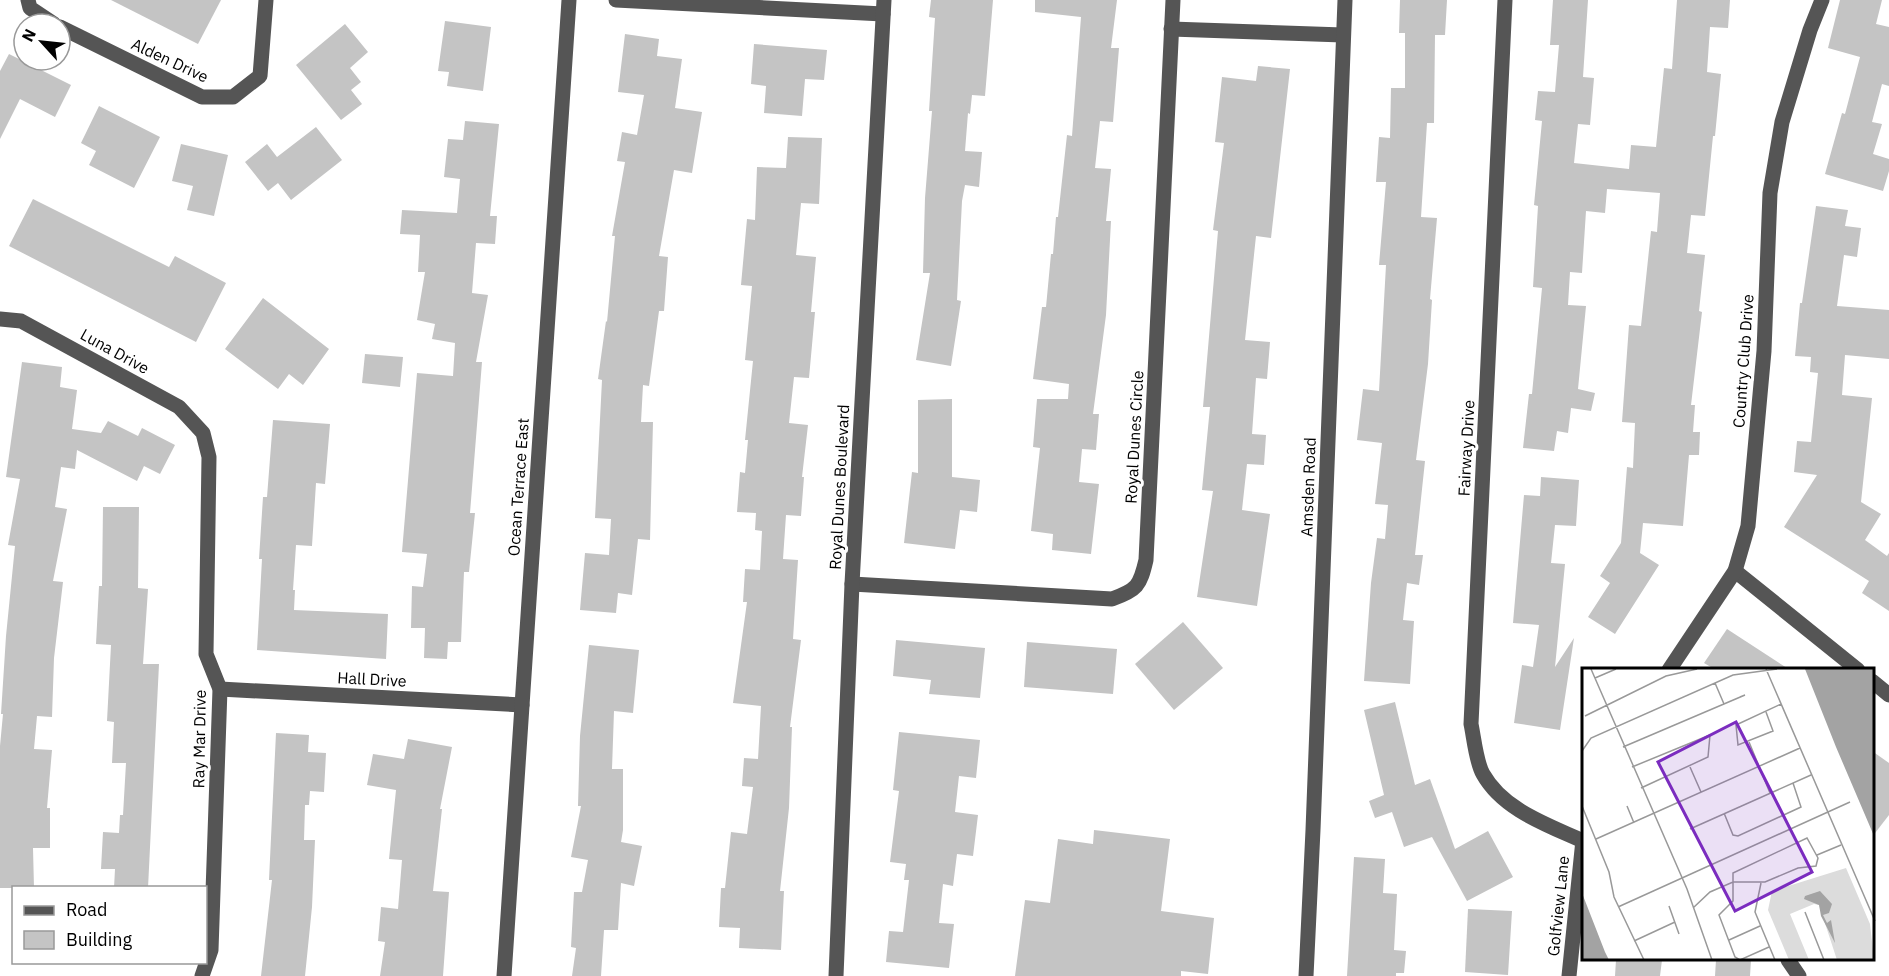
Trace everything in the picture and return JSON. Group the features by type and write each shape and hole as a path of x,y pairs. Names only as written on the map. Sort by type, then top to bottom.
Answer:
{"street":[{"path":"28,0 30,8 36,12"},
{"name":"Alden Drive","path":"72,33 202,97 233,97 260,76 266,0"},
{"name":"Ocean Terrace East","path":"504,976 569,0"},
{"path":"616,0 883,7"},
{"name":"Royal Dunes Circle","path":"852,584 1112,599 1128,593 1141,580 1146,560 1173,0"},
{"name":"Amsden Road","path":"1306,976 1345,0"},
{"name":"Fairway Drive","path":"1505,0 1471,724 1482,773 1499,795 1533,818 1582,841"},
{"name":"Country Club Drive","path":"1734,571 1748,526 1764,351 1770,193 1782,122 1810,30 1822,0"},
{"name":"Royal Dunes Boulevard","path":"836,976 852,584 883,7"},
{"path":"1171,29 1343,35"},
{"name":"Luna Drive","path":"0,320 21,321 179,407 203,433"},
{"name":"Ray Mar Drive","path":"203,433 208,458 206,654 220,689 211,950 207,962"},
{"path":"1670,668 1734,571 1855,668"},
{"path":"1874,683 1889,694"},
{"name":"Hall Drive","path":"220,689 522,705"},
{"name":"Golfview Lane","path":"1569,976 1582,851"},
{"path":"1789,961 1799,976"}],"building":[{"path":"111,0 221,0 198,44"},
{"path":"931,0 993,0 985,96 972,95 970,114 968,113 965,151 982,152 979,187 965,185 962,201 957,300 961,301 951,366 916,360 930,273 923,273 935,18 929,17"},
{"path":"1035,0 1117,0 1111,48 1119,48 1113,122 1100,121 1095,168 1111,169 1106,221 1111,221 1106,315 1093,414 1099,414 1096,450 1082,449 1079,482 1099,484 1091,554 1052,550 1053,534 1031,531 1040,448 1033,447 1037,399 1068,399 1069,384 1033,379 1042,307 1046,307 1067,135 1072,136 1081,17 1035,12"},
{"path":"1400,0 1447,0 1445,35 1435,35 1434,123 1427,123 1421,217 1437,218 1430,299 1432,300 1428,364 1416,460 1425,461 1415,555 1423,555 1419,585 1407,583 1403,620 1414,621 1410,684 1364,681 1371,583 1377,538 1385,539 1388,505 1375,504 1382,443 1357,440 1363,389 1379,391 1386,265 1379,265 1386,182 1376,182 1379,137 1390,138 1391,88 1405,88 1405,33 1399,33"},
{"path":"1553,0 1588,0 1583,77 1594,78 1590,125 1578,124 1574,163 1629,169 1631,145 1656,147 1664,68 1672,69 1677,0 1730,0 1728,28 1710,27 1707,72 1721,74 1715,136 1713,136 1705,216 1691,215 1687,253 1705,255 1699,311 1702,312 1691,405 1695,405 1693,432 1700,432 1699,455 1689,455 1683,526 1643,523 1640,553 1659,565 1615,634 1588,617 1610,583 1600,576 1621,543 1627,467 1633,468 1635,423 1622,422 1629,325 1641,326 1651,231 1657,232 1660,193 1607,189 1605,213 1586,211 1582,273 1570,272 1568,305 1586,306 1578,389 1595,393 1591,411 1571,408 1568,433 1557,431 1554,451 1523,448 1529,394 1532,394 1542,288 1533,287 1538,206 1534,205 1542,121 1535,120 1538,91 1555,92 1559,45 1550,45"},
{"path":"1840,0 1882,0 1876,24 1889,27 1889,86 1882,84 1872,122 1882,124 1873,154 1889,159 1889,171 1883,191 1825,174 1842,113 1845,114 1860,57 1828,48"},
{"path":"445,21 491,27 483,91 447,86 449,72 438,71"},
{"path":"345,24 368,52 350,68 361,82 351,90 362,104 341,120 296,65"},
{"path":"625,34 659,39 657,56 682,59 675,108 702,112 692,173 674,170 659,256 668,257 664,311 659,311 649,386 643,385 641,422 653,422 650,540 638,539 632,595 618,593 616,613 580,610 585,553 609,555 611,519 595,518 602,380 598,379 607,322 615,236 612,236 625,162 617,161 622,132 637,135 644,95 618,92"},
{"path":"754,44 827,50 824,80 805,79 802,116 764,113 766,86 751,84"},
{"path":"9,54 12,56 12,72 45,72 71,85 55,117 20,99 0,139 0,71"},
{"path":"1258,66 1290,69 1271,238 1256,236 1245,340 1270,342 1267,379 1256,378 1252,434 1266,435 1264,465 1247,464 1242,510 1270,514 1257,606 1197,597 1213,491 1202,490 1210,407 1203,407 1218,231 1213,230 1224,143 1215,142 1222,77 1256,81"},
{"path":"99,106 160,137 134,188 89,165 96,151 81,143"},
{"path":"465,121 499,124 490,216 497,216 495,244 476,243 472,293 488,295 476,362 482,362 470,513 475,513 469,572 464,572 461,642 448,642 447,659 424,658 425,628 411,628 412,586 423,587 427,554 402,552 417,373 453,376 455,343 432,339 435,324 417,320 425,272 418,272 420,235 400,234 402,210 457,213 460,179 444,177 448,139 463,140"},
{"path":"316,127 342,160 291,200 278,183 268,191 245,162 267,144 277,157"},
{"path":"788,137 822,138 819,204 801,203 796,255 816,257 811,312 815,312 809,378 794,377 789,423 808,425 802,477 804,477 801,516 786,515 783,559 798,560 793,639 801,640 790,727 792,727 789,808 780,891 784,891 781,950 739,948 740,928 719,927 721,888 725,888 731,832 747,834 753,787 742,786 744,758 758,759 761,706 733,703 747,602 743,602 745,569 760,570 762,531 755,530 756,513 737,512 740,472 745,473 748,440 745,440 753,361 745,360 752,286 741,285 747,219 755,220 757,167 786,168"},
{"path":"181,144 228,155 214,216 187,210 193,186 172,181"},
{"path":"33,199 169,267 175,256 226,283 196,342 9,246"},
{"path":"1816,206 1848,210 1845,226 1861,228 1857,257 1844,255 1837,306 1889,310 1889,359 1845,355 1842,395 1872,398 1861,502 1881,514 1865,540 1887,556 1889,553 1889,611 1862,593 1869,581 1784,527 1817,475 1794,472 1797,441 1811,442 1818,373 1810,372 1811,357 1795,356 1800,303 1802,303"},
{"path":"263,298 329,349 303,385 289,374 278,389 225,349"},
{"path":"365,354 403,357 400,387 362,383"},
{"path":"22,362 62,367 60,387 77,390 72,429 101,433 108,421 138,436 142,428 175,445 160,474 144,466 137,481 77,450 75,469 61,467 55,507 67,509 53,581 63,582 54,658 52,717 37,716 34,749 52,750 47,808 50,808 50,848 33,848 34,886 0,888 0,746 3,714 1,714 15,546 8,545 20,479 6,477"},
{"path":"952,399 952,477 980,480 977,512 960,510 955,549 904,543 912,472 918,473 918,400"},
{"path":"273,420 330,424 325,484 316,483 312,546 296,545 294,610 388,614 386,659 257,650 263,497 267,497"},
{"path":"1541,477 1579,480 1576,526 1555,525 1551,563 1565,564 1555,667 1574,638 1560,730 1514,723 1522,665 1533,667 1539,625 1513,623 1524,495 1540,496"},
{"path":"103,507 139,507 138,588 148,589 143,664 159,664 148,886 114,886 115,869 101,869 103,832 119,833 120,815 123,815 126,763 112,763 114,722 107,721 111,645 96,644 99,586 102,586"},
{"path":"1183,622 1223,668 1174,710 1135,664"},
{"path":"1727,629 1787,668 1713,668 1704,663"},
{"path":"896,640 985,648 980,698 929,694 931,680 893,676"},
{"path":"1027,642 1117,649 1113,694 1024,687"},
{"path":"589,645 639,650 633,713 614,711 612,769 623,769 621,842 642,846 634,886 621,883 618,930 604,930 601,976 572,976 576,948 571,947 574,892 582,892 588,860 571,857 581,806 578,806 580,736"},
{"path":"1395,702 1415,785 1430,779 1455,849 1488,831 1513,877 1467,901 1432,837 1404,847 1392,812 1375,818 1369,801 1384,795 1364,710"},
{"path":"899,732 980,740 976,778 959,776 955,812 978,815 973,856 957,854 953,886 943,884 939,923 954,924 949,968 886,962 889,931 903,932 909,880 904,880 906,864 890,862 899,791 893,790"},
{"path":"276,733 309,735 308,752 326,753 324,792 310,791 309,805 305,805 304,840 315,840 312,907 305,976 261,976 272,880 269,880"},
{"path":"408,739 452,747 440,809 442,809 433,891 449,892 443,976 380,976 385,942 378,941 381,907 398,909 402,860 389,859 396,790 367,785 373,754 404,759"},
{"path":"1874,752 1889,763 1889,815 1874,834"},
{"path":"1094,830 1170,839 1161,911 1214,918 1208,974 1181,971 1181,976 1015,976 1025,900 1050,903 1058,839 1093,844"},
{"path":"1354,857 1385,859 1383,893 1397,894 1394,950 1406,951 1404,973 1396,973 1396,976 1347,976"},
{"path":"1468,909 1512,911 1508,975 1465,972"},
{"path":"1616,961 1662,961 1660,976 1615,976"},
{"path":"1716,961 1751,961 1750,976 1715,976"}]}
